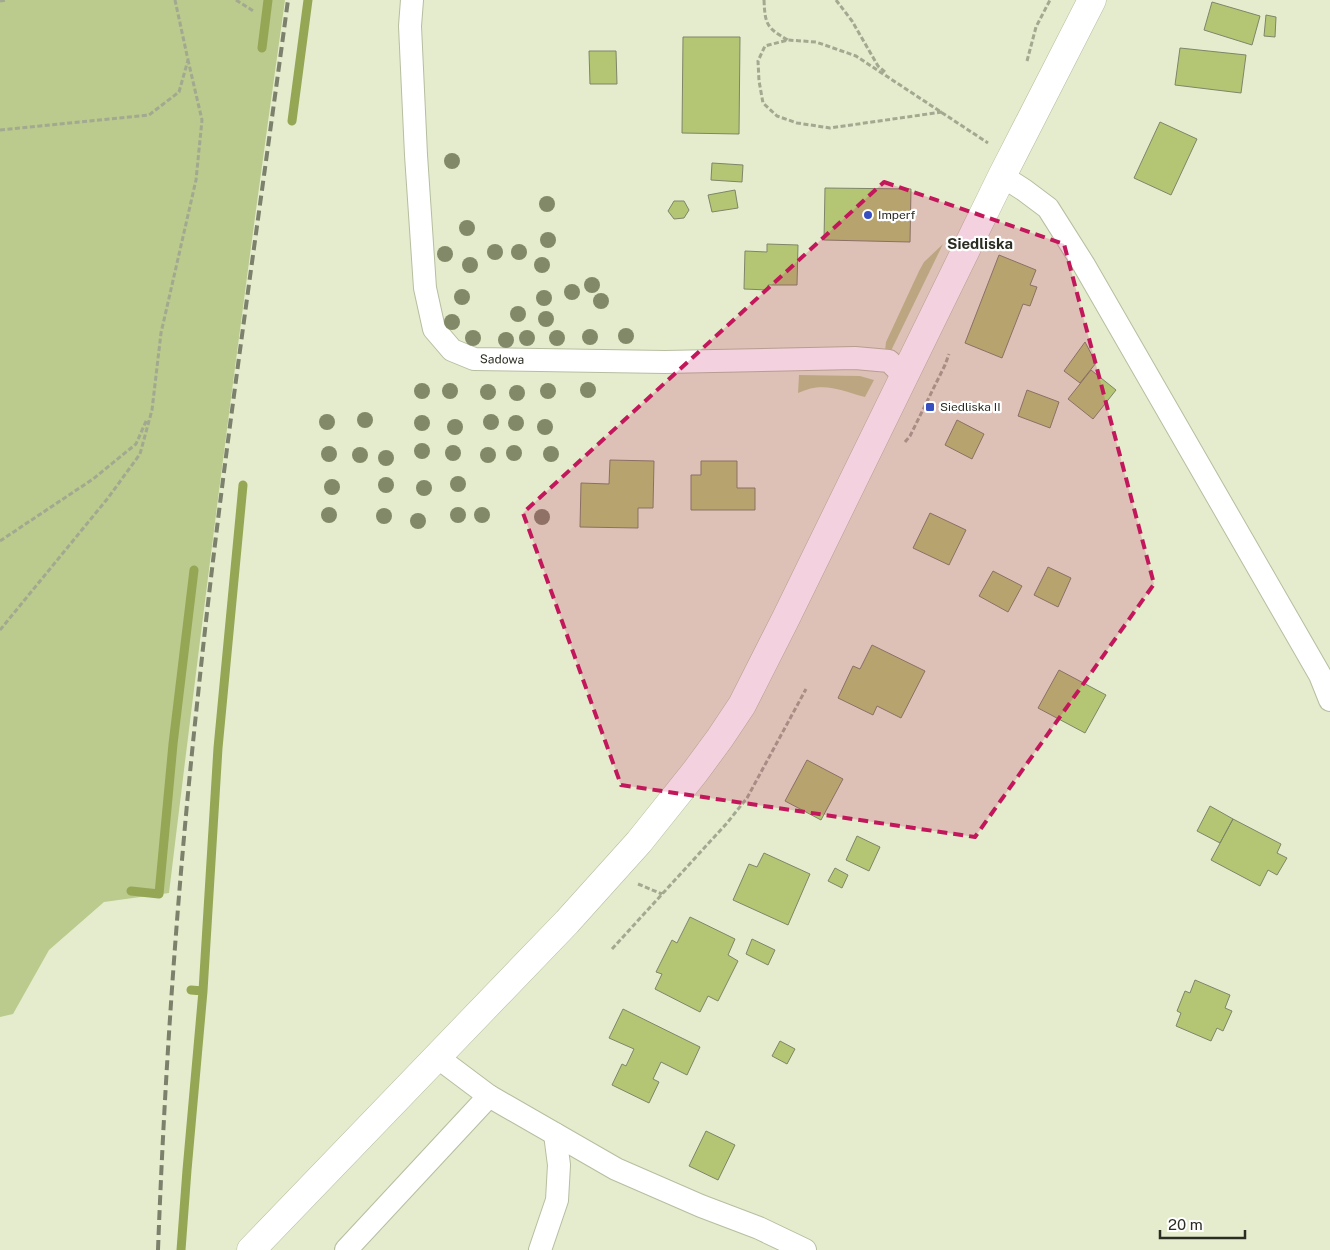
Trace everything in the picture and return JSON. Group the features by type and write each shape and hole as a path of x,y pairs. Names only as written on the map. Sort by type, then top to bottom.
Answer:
{"main road":[{"path":"251,1250 567,922 668,807 720,738 742,705 786,618 1006,167 1092,0"}],"street":[{"name":"Sadowa","path":"412,0 410,26 425,288 434,329 452,350 474,359 665,362 855,358 889,361 904,376"},
{"path":"1006,167 1024,190 1048,208 1084,265 1320,675 1330,700"},
{"path":"437,1057 489,1096 616,1169 701,1206 759,1228 805,1250"},
{"path":"346,1250 489,1096"},
{"path":"540,1250 557,1200 559,1165 555,1134"}],"path":[{"path":"0,1 6,0"},
{"path":"0,630 108,498 140,454 152,410 161,333 196,180 202,120 175,0"},
{"path":"236,0 255,12"},
{"path":"764,0 764,13 770,30 788,40"},
{"path":"836,0 852,21 878,66 893,80"},
{"path":"942,112 830,128 797,123 777,116 763,103 758,61 765,46 788,40 816,42 856,56 942,112 1006,167"},
{"path":"0,130 149,115 180,92 188,60"},
{"path":"0,541 93,479 136,444 152,410"},
{"path":"612,949 727,823 747,798 806,689"}],"highlighted area":[{"path":"884,182 1064,244 1154,584 975,837 621,785 523,513"}],"green space":[{"path":"0,0 285,0 225,446 169,893 104,902 49,950 13,1014 0,1017"},
{"path":"943,244 889,355 885,351 886,342 919,271 924,262"},
{"path":"799,375 860,376 874,380 865,397 839,389 824,387 807,389 798,393"}],"building":[{"path":"1212,2 1260,16 1252,45 1204,30"},
{"path":"1266,15 1276,17 1275,37 1264,36"},
{"path":"683,37 740,37 739,134 682,133"},
{"path":"1180,48 1246,55 1241,93 1175,85"},
{"path":"589,51 616,51 617,84 590,84"},
{"path":"1160,122 1197,139 1171,195 1134,178"},
{"path":"712,163 743,165 742,182 711,180"},
{"name":"Imperf","path":"825,188 911,189 910,242 824,240"},
{"path":"735,190 738,208 712,212 708,195"},
{"path":"674,201 684,201 689,210 684,218 674,219 668,211"},
{"path":"767,244 798,245 797,285 768,285 768,290 744,289 745,251 767,252"},
{"path":"999,255 1036,270 1030,285 1037,287 1030,306 1023,304 1002,358 965,343"},
{"path":"1085,342 1096,363 1080,383 1064,371"},
{"path":"1091,370 1116,390 1093,419 1068,399"},
{"path":"1027,390 1059,402 1050,428 1018,416"},
{"path":"957,420 984,434 972,459 945,445"},
{"path":"610,460 654,461 653,508 638,508 638,528 580,527 581,483 609,484"},
{"path":"701,461 737,461 737,488 755,488 755,510 691,510 691,475 701,475"},
{"path":"930,513 966,530 949,565 913,548"},
{"path":"1048,567 1071,578 1058,607 1034,595"},
{"path":"993,571 1022,586 1008,612 979,596"},
{"path":"872,645 925,671 901,718 877,706 873,715 838,698 853,666 860,669"},
{"path":"1059,670 1106,695 1085,733 1038,708"},
{"path":"807,760 843,779 821,820 785,801"},
{"path":"1210,806 1233,819 1220,843 1197,831"},
{"path":"1233,819 1281,844 1277,853 1287,858 1277,875 1268,870 1260,886 1211,860"},
{"path":"857,836 880,847 869,871 846,860"},
{"path":"764,853 810,874 788,925 733,900 749,864 757,867"},
{"path":"835,868 848,875 842,888 828,881"},
{"path":"690,917 735,939 728,955 738,961 718,1001 708,996 700,1012 655,989 662,974 656,972 672,940 677,943"},
{"path":"752,939 775,950 768,965 746,954"},
{"path":"1195,980 1230,995 1225,1008 1232,1011 1223,1031 1217,1028 1211,1041 1176,1026 1181,1013 1177,1011 1185,991 1190,993"},
{"path":"623,1009 700,1047 687,1075 661,1062 653,1079 659,1082 649,1103 612,1085 622,1064 626,1066 634,1049 609,1038"},
{"path":"780,1041 795,1049 787,1064 772,1056"},
{"path":"706,1131 735,1145 718,1180 689,1166"}],"waterway":[{"path":"262,48 268,0"},
{"path":"292,121 308,0"},
{"path":"203,991 218,748 243,485"},
{"path":"131,891 159,894 173,744 194,570"},
{"path":"181,1250 203,991 191,990"}],"railway":[{"path":"158,1250 173,972 184,834 207,608 288,0"}],"place":[{"name":"Imperf","path":"868,215"},
{"name":"Siedliska II","path":"930,407"}],"district":[{"name":"Siedliska","path":"980,243"}]}
